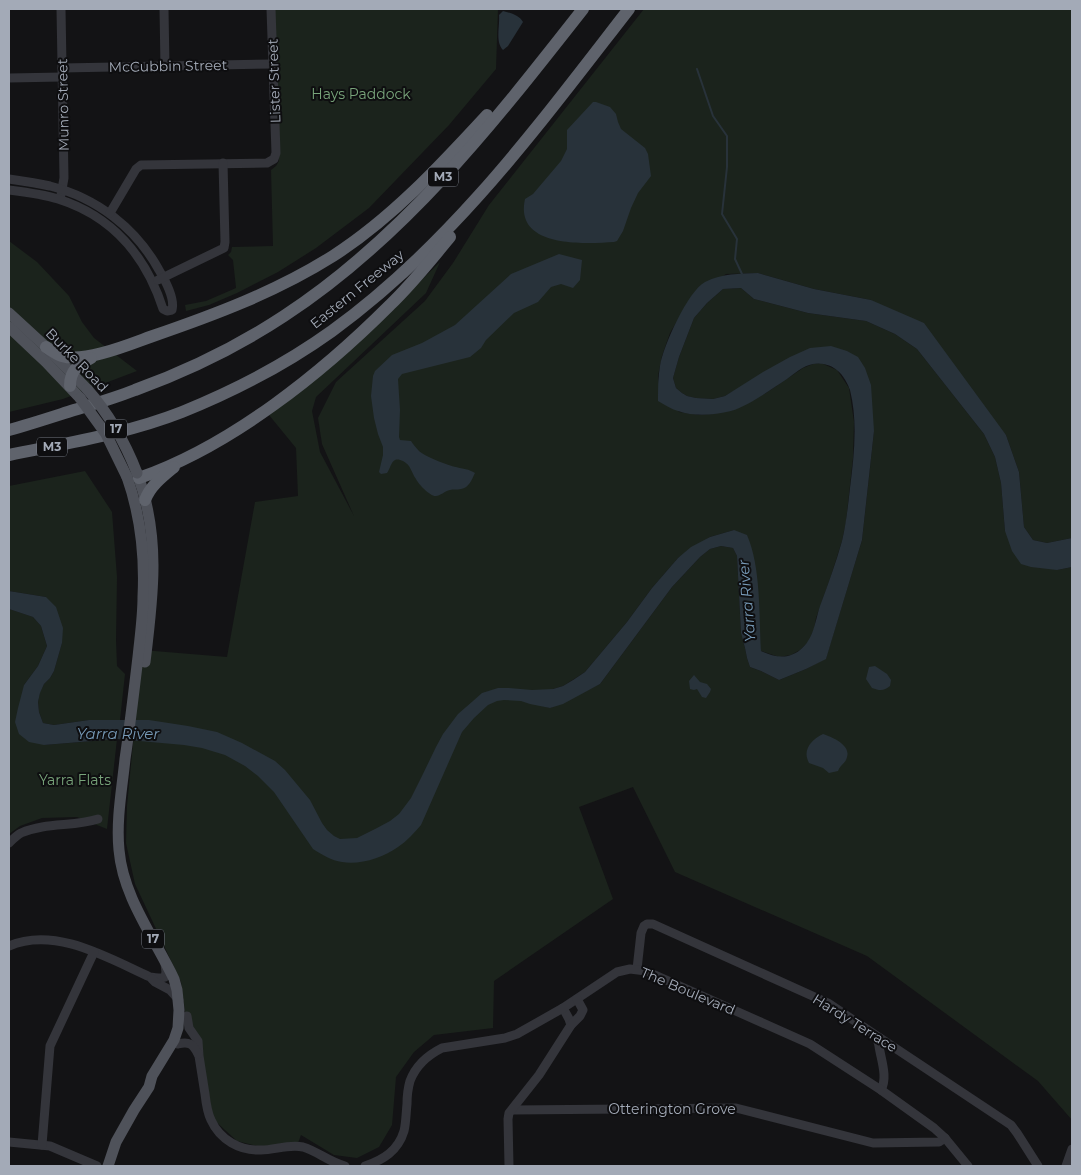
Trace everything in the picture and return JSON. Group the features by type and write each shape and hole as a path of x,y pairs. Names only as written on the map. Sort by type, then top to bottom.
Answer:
{"highway":[{"name":"Eastern Freeway","path":"9,430 114,398 182,372 256,333 308,300 357,262 406,217 436,186 487,128 584,9"},
{"name":"Eastern Freeway","path":"9,455 131,429 182,411 285,362 330,332 384,290 437,240 491,183 536,129 629,9"},
{"path":"46,347 56,353 70,357 98,354 213,315 256,297 315,267 353,242 389,214 420,185 561,37"},
{"path":"146,500 152,488 170,470 268,408 325,364 363,330 391,304 424,268 452,235 491,183"},
{"path":"70,386 72,373 76,368 98,354"},
{"path":"133,477 184,460"}],"main road":[{"name":"Burke Road","path":"9,313 72,373 96,399 111,421 126,447 133,477 138,522 147,544"},
{"name":"Burke Road","path":"9,327 70,386 90,410 146,500 147,544 141,665 126,787"},
{"name":"17","path":"126,787 118,821 122,868 127,887 174,978 178,1000 179,1019 174,1040 152,1076 149,1087"},
{"name":"17","path":"108,1166 116,1142 134,1110 149,1087 158,1079 178,1044 187,1016 183,987 132,877 126,850 126,787"}],"street":[{"name":"Munro Street","path":"60,200 64,178 61,9"},
{"path":"164,9 165,66"},
{"name":"Lister Street","path":"223,163 267,163 274,159 276,153 271,9"},
{"name":"McCubbin Street","path":"9,78 165,66 273,64"},
{"path":"110,213 136,169 141,166 149,164 223,163 224,248 154,282"},
{"path":"9,179 41,184 62,190 91,202 110,213 136,237 154,260 163,277 173,305 172,310 163,309 154,282 145,266 133,249 110,227 88,212 60,200 9,190"},
{"path":"9,843 20,833 45,826 87,823 98,819"},
{"name":"Hardy Terrace","path":"637,969 641,933 644,926 653,924 828,1002 1011,1125 1038,1166"},
{"path":"9,946 24,940 37,939 66,942 94,952 150,977 164,977 165,961"},
{"path":"42,1145 50,1046 94,952"},
{"name":"The Boulevard","path":"365,1166 379,1162 398,1145 404,1130 410,1082 416,1069 434,1052 442,1048 505,1038 517,1034 578,999 617,972 630,969 646,971 810,1044 934,1128 945,1138 968,1166"},
{"path":"150,977 173,992 178,1000"},
{"path":"509,1166 509,1113 539,1075 570,1025 580,1016 583,1010 578,999"},
{"path":"563,1008 569,1018 570,1025"},
{"path":"187,1016 189,1028 198,1041 210,1120 216,1129 233,1144 246,1149 304,1148 335,1164 345,1166"},
{"path":"880,1038 878,1046 884,1075 884,1084 880,1090"},
{"path":"178,1044 189,1043 199,1056"},
{"name":"Otterington Grove","path":"512,1110 736,1108 873,1142 939,1142 945,1138"},
{"path":"9,1142 50,1146 98,1166"},
{"path":"1066,1166 1072,1148"}],"green space":[{"name":"Hays Paddock","path":"274,9 498,9 496,69 449,125 369,208 316,248 278,272 209,305 186,311 185,305 206,301 236,288 233,260 228,255 232,247 273,246 271,170 279,161"},
{"path":"644,9 1072,9 1072,538 1047,543 1033,540 1024,527 1019,472 1006,435 871,300 814,289 758,273 726,274 690,299 670,333 662,356 658,376 659,385 679,412 699,415 733,410 766,393 803,368 813,364 821,363 837,370 849,388 854,422 853,458 846,522 842,541 809,641 800,650 791,655 779,657 761,651 734,530 710,537 678,558 585,672 563,686 553,689 542,706 550,708 600,684 672,587 700,557 710,549 721,546 733,548 737,556 741,633 750,667 779,680 826,658 862,540 874,431 847,351 743,386 725,396 713,399 696,398 682,393 676,388 673,378 694,318 707,303 723,289 741,288 754,299 808,313 866,321 895,334 917,349 984,434 995,457 1001,483 1005,531 1057,570 1072,567 1072,1120 1038,1081 867,956 675,872 633,787 579,807 613,899 494,981 493,1028 434,1035 414,1052 396,1077 392,1125 379,1147 357,1158 334,1155 301,1135 298,1143 261,1147 237,1141 213,1119 200,1040 186,1019 181,982 135,884 126,843 127,806 142,650 227,657 255,502 298,496 296,448 269,415 355,345 440,262 426,293 316,397 312,411 320,452 354,516 322,444 318,418 336,382 425,301 453,263 489,205"},
{"path":"9,241 37,262 69,296 82,322 94,338 137,371 63,399 9,412"},
{"path":"85,471 112,512 117,577 117,666 125,674 120,720 89,720 54,725 43,723 38,702 44,684 54,671 62,643 46,597 9,591 9,486"},
{"name":"Yarra Flats","path":"9,609 33,617 41,626 47,646 38,666 24,685 44,745 117,739 107,829 77,817 42,818 20,826 9,834"}],"water":[{"path":"503,11 517,16 523,22 508,46 503,50 499,43 498,34 499,15"},
{"path":"593,102 610,107 616,114 621,129 645,148 648,154 651,176 638,193 617,241 586,243 554,240 540,235 530,227 524,215 525,199 533,194 561,161 567,149 567,130"},
{"path":"559,254 582,260 580,280 573,288 561,284 551,287 538,302 514,313 470,357 402,374 398,379 400,440 411,441 419,451 431,458 475,473 468,485 464,488 450,490 434,496 419,484 408,465 398,460 392,462 387,473 381,474 379,472 383,447 374,418 371,396 375,371 392,355 422,343 455,325 511,274"},
{"name":"Yarra River","path":"758,273 814,289 871,300 924,323 1006,435 1019,472 1024,527 1033,540 1047,543 1072,538 1072,567 1057,570 1021,564 1012,551 1005,531 1001,483 995,457 984,434 917,349 895,334 866,321 808,313 754,299 741,288 723,289 694,318 673,378 676,388 682,393 696,398 713,399 725,396 790,357 810,348 831,346 858,357 865,368 871,385 874,431 862,540 826,659 779,680 750,667 741,633 737,556 733,548 721,546 710,549 672,587 600,684 563,704 550,708 521,701 504,700 488,705 462,732 421,825 407,840 392,851 371,860 349,863 334,860 313,849 274,792 245,766 225,755 184,745 117,739 44,745 29,742 19,734 15,722 24,685 38,666 47,646 41,626 33,617 9,609 9,591 46,597 56,607 63,628 62,643 54,671 44,684 38,702 43,723 54,725 89,720 149,720 217,732 275,761 310,800 327,830 340,839 357,838 390,821 399,814 411,798 443,734 458,714 482,693 498,688 553,689 563,686 585,672 678,558 691,547 710,537 734,530 747,535 752,548 757,576 761,651 771,655 786,656 800,650 805,646 811,635 845,528 854,451 854,414 847,382 833,367 816,363 802,368 760,397 731,411 698,415 675,410 658,401 662,357 677,320 698,287 718,277 731,274"},
{"path":"875,666 887,674 891,680 890,686 884,690 872,688 866,679 869,667"},
{"path":"694,675 700,682 707,684 711,689 706,698 702,697 697,689 690,689 689,681"},
{"path":"823,734 840,742 846,749 846,759 838,771 829,773 823,768 809,763 807,750 811,742"}],"waterway":[{"path":"697,69 713,116 727,136 727,167 722,214 737,239 735,259 742,274"}]}
